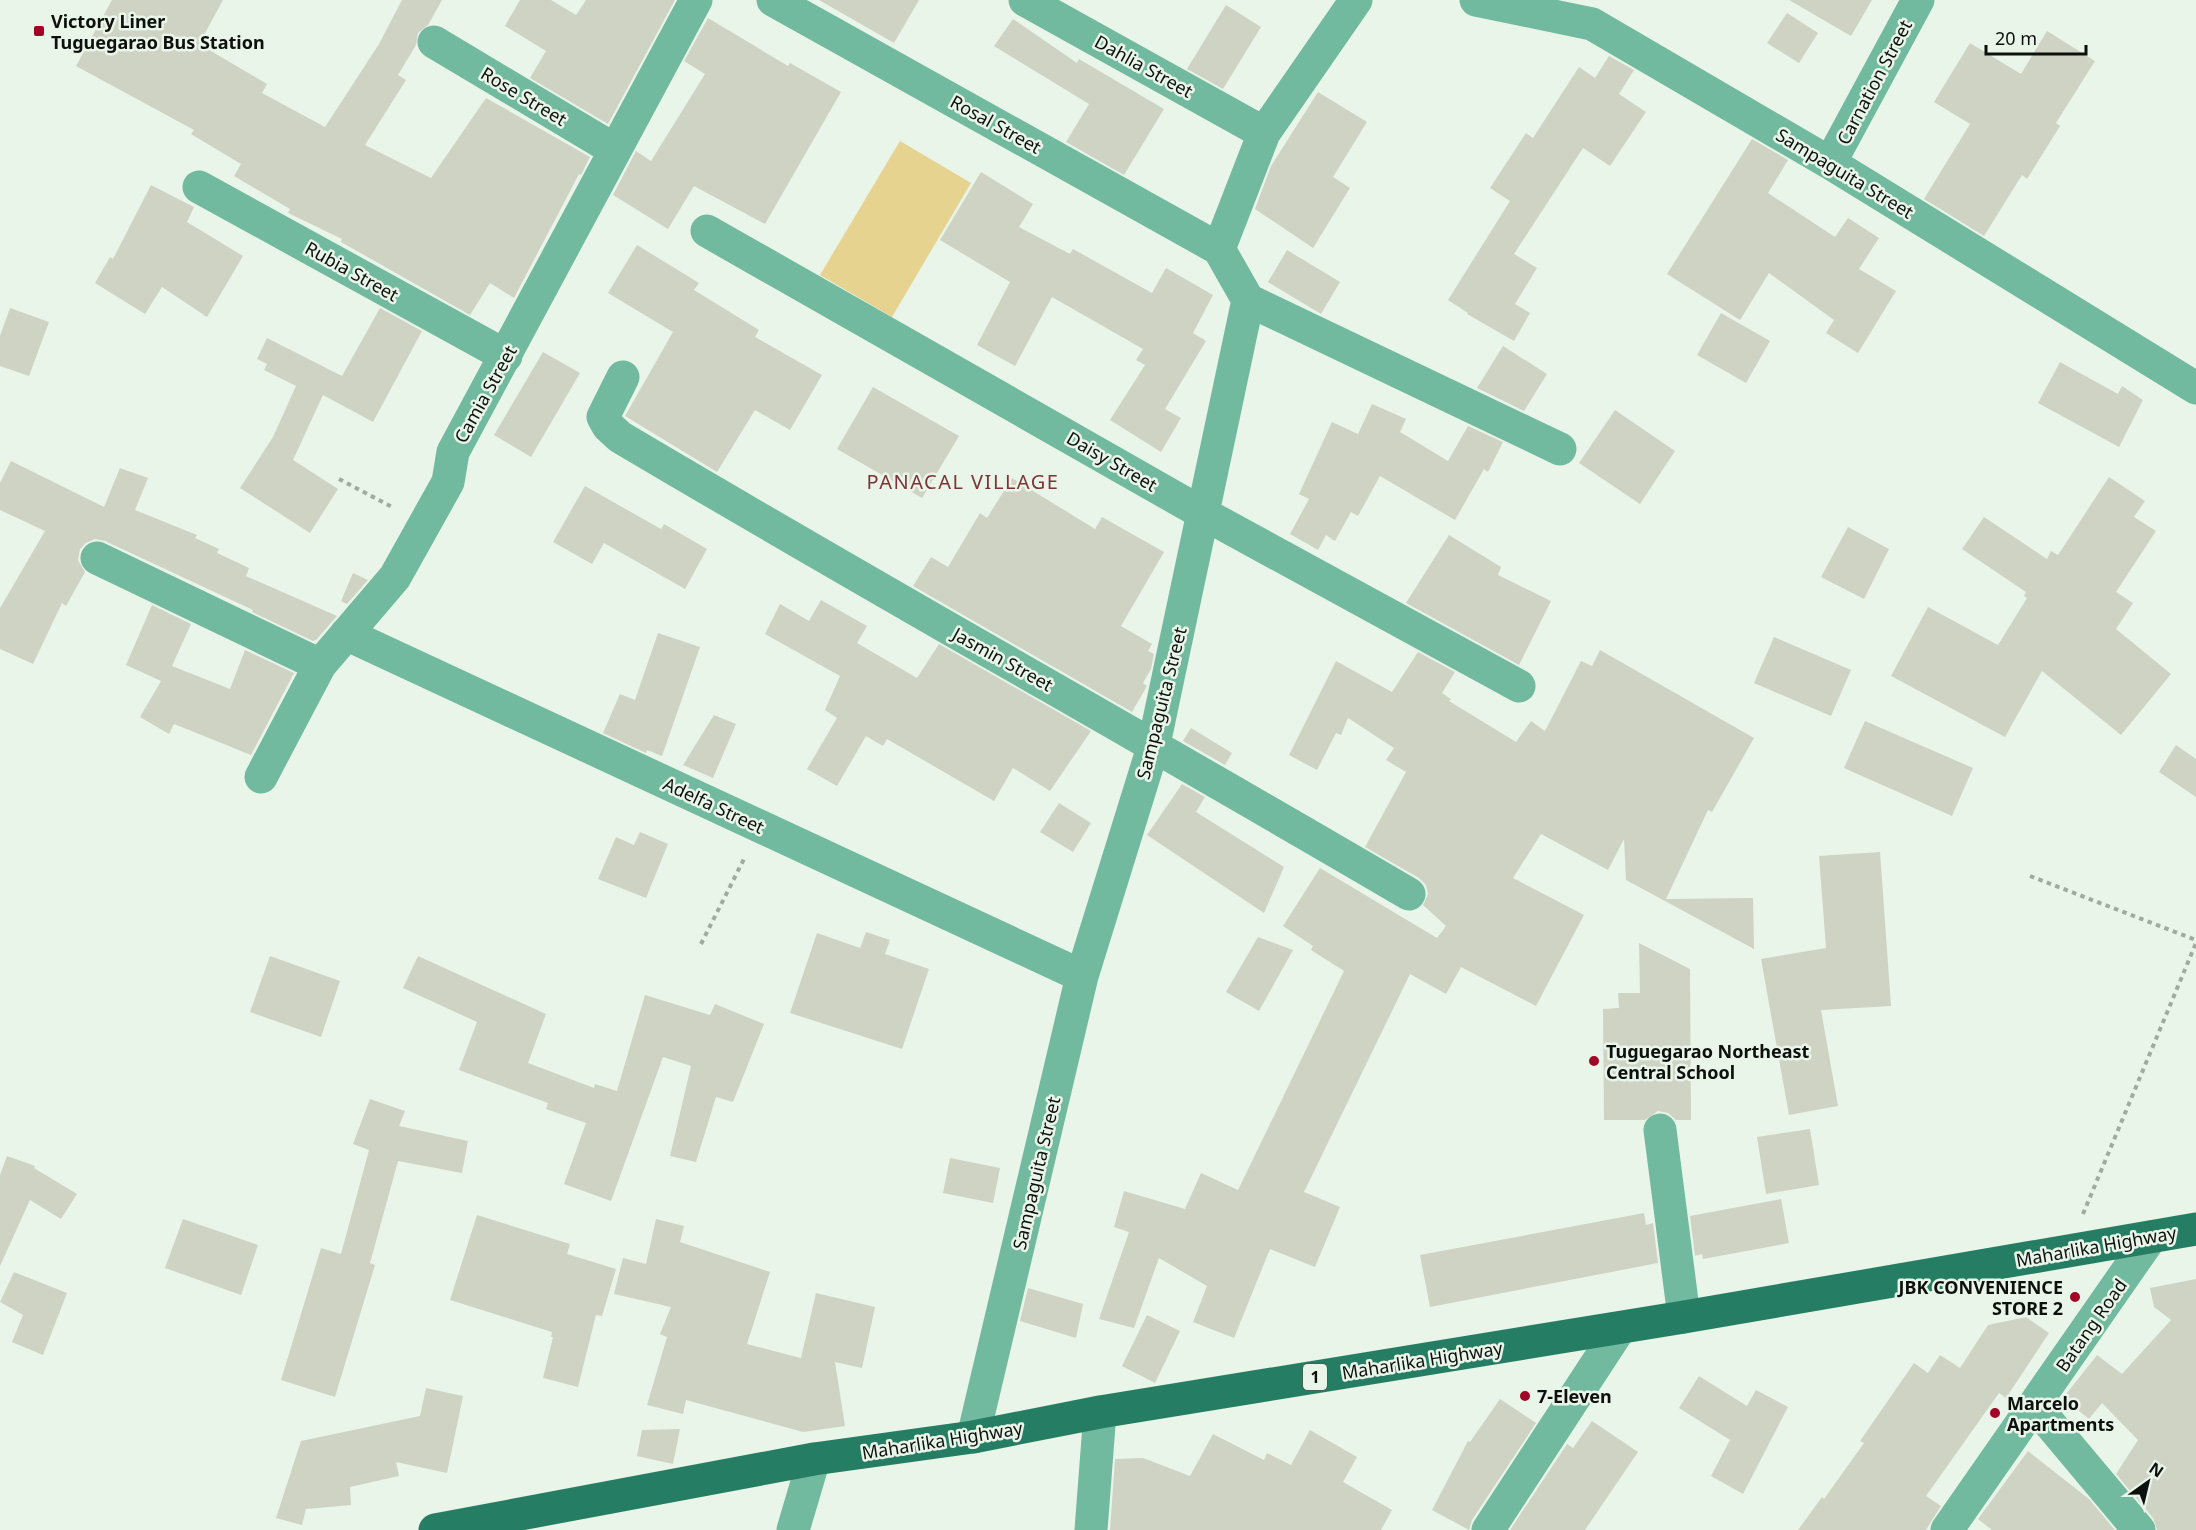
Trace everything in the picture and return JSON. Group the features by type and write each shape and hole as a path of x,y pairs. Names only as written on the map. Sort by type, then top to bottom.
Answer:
{"main road":[{"name":"Maharlika Highway","path":"435,1530 814,1459 973,1437 1100,1412 1620,1328 2196,1229"}],"street":[{"name":"Camia Street","path":"261,777 320,665 395,577 448,482 453,452 696,0"},
{"name":"Rosal Street","path":"773,0 1219,249"},
{"name":"Dahlia Street","path":"1024,0 1264,133"},
{"path":"1356,0 1264,133 1219,249 1248,300 1560,449"},
{"name":"Sampaguita Street","path":"1476,0 1596,12 1830,163 2196,388"},
{"name":"Carnation Street","path":"1830,163 1918,0"},
{"name":"Rose Street","path":"434,42 615,150"},
{"name":"Rubia Street","path":"199,187 506,356"},
{"name":"Daisy Street","path":"707,231 1204,514 1519,686"},
{"name":"Sampaguita Street","path":"973,1437 1082,976 1154,744 1248,300"},
{"name":"Jasmin Street","path":"622,377 603,417 608,426 620,437 804,546 1154,744 1409,894"},
{"path":"98,558 320,665"},
{"name":"Adelfa Street","path":"346,634 1082,976"},
{"path":"1660,1130 1684,1317"},
{"name":"Batang Road","path":"1947,1530 2151,1237"},
{"path":"1488,1530 1620,1328"},
{"path":"2035,1406 2139,1530"},
{"path":"1091,1530 1100,1412"},
{"path":"793,1530 814,1459"}],"path":[{"path":"339,479 424,524"},
{"path":"701,944 760,826"},
{"path":"2030,876 2196,942 2067,1251"}],"shaded area":[{"path":"900,141 971,183 892,317 820,275"}],"building":[{"path":"112,0 223,0 199,44 267,84 262,93 325,127 379,44 402,0 442,0 428,25 418,33 416,45 398,75 406,80 365,145 431,178 486,98 590,157 514,298 490,283 470,315 341,242 342,239 288,213 290,209 234,176 241,164 191,134 194,130 76,66"},
{"path":"520,0 551,0 576,15 586,0 675,0 608,124 530,78 546,51 505,26"},
{"path":"819,0 919,0 894,43"},
{"path":"1789,0 1872,0 1851,36"},
{"path":"1226,5 1261,27 1223,89 1187,69"},
{"path":"1787,13 1818,33 1799,63 1767,43"},
{"path":"708,18 788,66 790,63 841,92 765,224 694,186 668,229 613,195 636,151 651,161 705,74 684,61"},
{"path":"1013,19 1077,63 1079,59 1164,109 1124,175 1066,142 1089,104 994,46"},
{"path":"2047,31 2095,61 2056,123 2060,126 2027,179 2022,175 1984,236 1924,199 1970,124 1934,102 1970,43 2021,74"},
{"path":"1609,56 1634,70 1619,94 1646,112 1610,166 1583,148 1514,254 1537,268 1515,304 1530,313 1514,341 1467,314 1448,300 1510,201 1490,188 1526,133 1533,138 1579,67 1595,78"},
{"path":"1318,92 1367,122 1333,177 1350,188 1313,248 1255,209 1271,166"},
{"path":"1752,139 1788,160 1768,193 1835,237 1848,218 1879,238 1859,269 1896,291 1858,353 1826,333 1834,320 1769,273 1740,320 1667,274"},
{"path":"981,172 1033,204 1019,227 1070,254 1073,249 1152,293 1166,268 1213,295 1193,333 1206,341 1165,409 1181,418 1161,452 1110,420 1145,365 1136,360 1143,349 1052,297 1015,366 977,345 1010,282 940,240"},
{"path":"151,185 194,207 187,222 243,256 207,317 162,287 145,314 95,283 110,257 113,259"},
{"path":"637,245 699,283 694,290 759,330 755,337 822,375 790,430 755,410 717,472 625,416 673,332 608,293"},
{"path":"1287,250 1340,282 1321,314 1268,282"},
{"path":"10,308 49,322 29,376 0,366 0,336"},
{"path":"380,308 422,331 373,422 323,395 293,460 338,489 310,533 240,488 273,437 296,386 264,370 267,364 257,359 267,338 342,376"},
{"path":"1721,313 1770,341 1746,383 1697,355"},
{"path":"1503,346 1547,374 1524,411 1477,388"},
{"path":"543,352 580,373 531,457 494,435"},
{"path":"2060,362 2118,394 2122,386 2143,400 2119,447 2038,403"},
{"path":"873,387 959,436 922,498 837,449"},
{"path":"1372,404 1406,419 1400,432 1448,461 1468,426 1503,442 1488,472 1484,469 1455,520 1380,476 1358,516 1351,512 1335,541 1326,535 1318,550 1290,534 1309,499 1299,494 1332,422 1358,434"},
{"path":"1615,410 1675,451 1640,504 1579,463"},
{"path":"11,461 104,507 120,468 148,478 135,510 197,535 195,538 219,549 217,553 249,568 246,576 337,616 313,641 252,612 253,610 105,541 95,539 80,549 78,560 85,572 66,606 62,603 33,664 0,649 0,608 45,531 0,510 0,483"},
{"path":"2109,477 2145,501 2134,517 2156,531 2116,592 2133,603 2116,629 2171,674 2121,735 2042,671 2005,737 1891,676 1928,607 1998,645 2027,598 2024,596 2026,592 1962,549 1984,517 2047,559 2051,551 2058,555"},
{"path":"1012,478 1095,529 1102,517 1164,552 1121,626 1152,644 1148,651 1154,654 1151,669 1143,683 1147,686 1132,712 913,586 931,557 948,567 980,513 987,518"},
{"path":"585,486 661,529 664,524 707,549 685,589 604,543 592,564 553,542"},
{"path":"1848,527 1889,549 1864,599 1821,577"},
{"path":"1449,535 1501,567 1498,575 1551,601 1519,665 1406,603"},
{"path":"353,573 368,580 347,604 341,601"},
{"path":"821,600 867,626 857,643 917,678 939,644 1091,731 1050,791 1013,768 994,801 887,739 883,746 866,736 837,786 807,769 837,718 825,710 840,676 765,634 780,604 809,621"},
{"path":"152,605 191,624 172,666 230,689 245,650 294,673 251,755 174,724 169,734 140,717 161,681 126,665"},
{"path":"658,633 700,647 662,756 647,750 646,753 603,733 620,694 635,700"},
{"path":"1774,637 1851,670 1831,716 1754,683"},
{"path":"1600,650 1754,738 1712,812 1708,810 1666,899 1753,898 1754,949 1626,880 1624,839 1608,870 1541,834 1513,878 1584,915 1536,1006 1461,967 1446,994 1410,974 1304,1192 1340,1207 1315,1267 1270,1249 1234,1338 1193,1322 1207,1286 1159,1258 1134,1328 1099,1319 1129,1232 1114,1227 1124,1191 1185,1209 1201,1173 1238,1190 1344,971 1311,950 1313,946 1283,926 1320,868 1437,938 1446,926 1423,905 1428,894 1426,885 1419,878 1365,847 1406,772 1386,760 1394,748 1348,718 1341,735 1336,733 1317,770 1289,755 1336,661 1392,692 1418,652 1455,672 1442,693 1451,699 1449,701 1516,742 1531,721 1545,731 1581,661 1592,666"},
{"path":"714,715 736,724 713,778 683,765"},
{"path":"1865,721 1973,768 1952,816 1844,768"},
{"path":"1191,728 1232,753 1225,765 1183,741"},
{"path":"2176,745 2196,759 2196,797 2159,772"},
{"path":"1182,784 1205,797 1196,812 1284,867 1264,913 1147,835"},
{"path":"1059,803 1091,823 1073,852 1040,832"},
{"path":"640,832 668,844 646,898 598,879 616,837 634,845"},
{"path":"1880,852 1891,1006 1821,1010 1838,1106 1789,1115 1761,959 1826,948 1819,856"},
{"path":"866,932 890,940 885,954 929,969 902,1049 790,1013 817,933 860,948"},
{"path":"1258,937 1293,950 1259,1011 1226,992"},
{"path":"1639,943 1690,969 1691,1120 1676,1120 1668,1113 1658,1111 1645,1120 1604,1120 1603,1009 1619,1008 1618,993 1640,993"},
{"path":"270,956 340,981 321,1037 250,1012"},
{"path":"418,956 546,1014 528,1063 594,1088 595,1084 617,1091 645,995 710,1015 715,1004 764,1024 733,1102 716,1097 696,1162 670,1156 691,1066 663,1057 611,1201 564,1184 586,1123 546,1109 548,1103 459,1070 477,1022 403,988"},
{"path":"370,1099 405,1111 399,1126 468,1141 462,1173 398,1161 370,1263 375,1265 335,1397 281,1380 321,1248 341,1254 369,1150 353,1144"},
{"path":"1810,1129 1819,1185 1766,1194 1757,1137"},
{"path":"7,1156 35,1166 34,1168 77,1194 61,1219 30,1200 0,1266 0,1175"},
{"path":"950,1158 1000,1168 993,1203 943,1193"},
{"path":"1781,1199 1789,1243 1703,1259 1702,1254 1695,1256 1690,1216"},
{"path":"1644,1213 1646,1225 1653,1223 1658,1263 1430,1307 1420,1255"},
{"path":"477,1215 570,1244 567,1254 616,1269 602,1316 596,1315 578,1387 543,1378 553,1337 551,1337 552,1332 450,1300"},
{"path":"183,1219 258,1245 241,1295 165,1268"},
{"path":"656,1219 684,1226 680,1242 770,1272 747,1344 801,1358 816,1293 875,1307 862,1368 835,1362 845,1426 803,1432 686,1400 683,1414 647,1405 667,1337 660,1334 671,1307 614,1294 623,1258 646,1264"},
{"path":"14,1272 67,1293 43,1355 12,1342 23,1315 0,1302"},
{"path":"2196,1279 2196,1530 2157,1530 2153,1518 2116,1474 2138,1440 2102,1403 2089,1419 2063,1398 2097,1355 2122,1374 2171,1320 2154,1307 2150,1288"},
{"path":"1028,1288 1083,1304 1076,1338 1020,1321"},
{"path":"1147,1315 1180,1331 1155,1383 1122,1366"},
{"path":"2026,1317 2049,1333 2006,1398 1999,1393 1926,1496 1941,1506 1926,1530 1798,1530 1822,1497 1824,1499 1864,1443 1860,1441 1914,1363 1928,1373 1940,1355 1960,1368 1988,1325"},
{"path":"1699,1376 1747,1406 1756,1390 1788,1407 1743,1494 1711,1476 1730,1440 1679,1408"},
{"path":"426,1388 463,1396 447,1473 396,1462 399,1476 350,1487 351,1505 306,1509 302,1525 276,1518 301,1441 420,1416"},
{"path":"1500,1399 1536,1423 1472,1520 1469,1530 1432,1510 1468,1441 1470,1442"},
{"path":"1592,1421 1638,1452 1585,1530 1510,1530 1567,1444 1573,1448"},
{"path":"680,1429 673,1464 637,1456 642,1430"},
{"path":"1310,1430 1357,1457 1343,1482 1392,1510 1381,1530 1110,1530 1115,1459 1143,1458 1190,1476 1213,1434 1264,1460 1267,1453 1291,1465"},
{"path":"2028,1451 2089,1499 2115,1530 1992,1530 1978,1519"}],"place":[{"name":"Victory Liner Tuguegarao Bus Station","path":"39,31"},
{"name":"Tuguegarao Northeast Central School","path":"1594,1061"},
{"name":"JBK CONVENIENCE STORE 2","path":"2075,1297"},
{"name":"7-Eleven","path":"1525,1396"},
{"name":"Marcelo Apartments","path":"1995,1413"}],"district":[{"name":"PANACAL VILLAGE","path":"963,481"}]}
